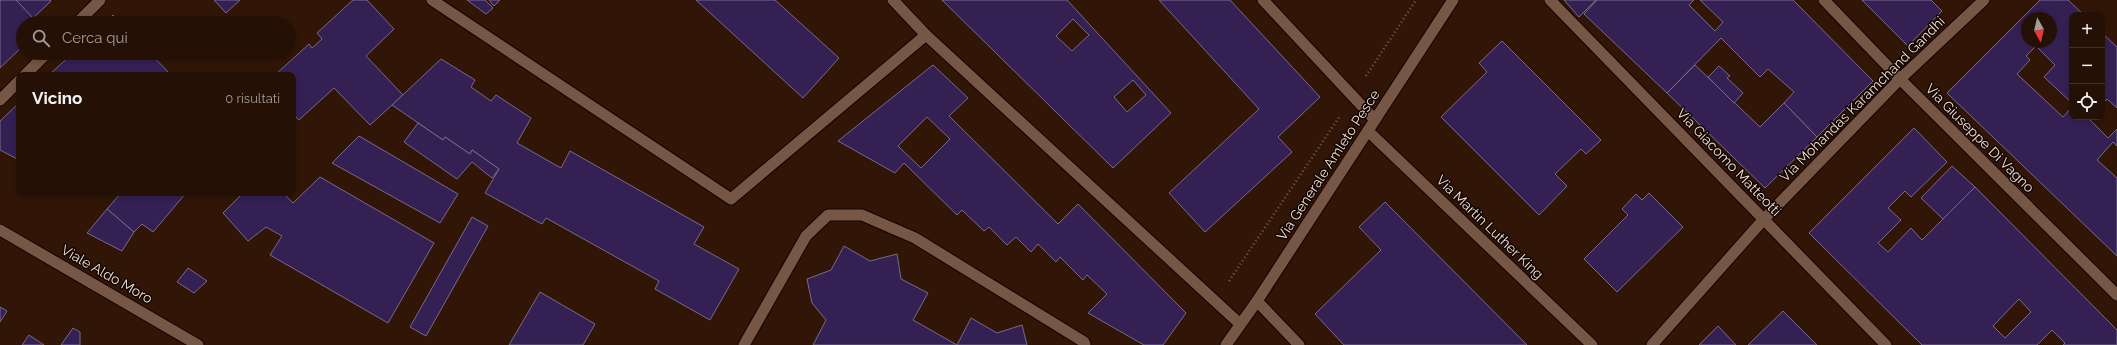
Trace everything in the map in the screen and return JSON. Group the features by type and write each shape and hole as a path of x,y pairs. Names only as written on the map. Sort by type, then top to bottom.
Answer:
{"street":[{"path":"84,16 100,0"},
{"path":"432,0 730,198 926,35"},
{"path":"893,0 926,35 1240,324"},
{"path":"1263,0 1375,120"},
{"name":"Via Generale Amleto Pesce","path":"1226,345 1257,301 1453,0"},
{"name":"Via Giacomo Matteotti","path":"1550,0 1886,345"},
{"name":"Via Giuseppe Di Vagno","path":"1824,0 1900,79 2117,294"},
{"name":"Via Mohandas Karamchand Gandhi","path":"1652,345 1764,219 1900,79 1984,0"},
{"path":"28,72 40,60"},
{"path":"0,100 16,84"},
{"name":"Via Martin Luther King","path":"1368,131 1592,345"},
{"path":"744,345 806,236 828,215 862,216 916,238 1084,342 1085,345"},
{"name":"Viale Aldo Moro","path":"0,230 198,345"},
{"path":"1257,301 1299,345"}],"path":[{"path":"1215,301 1416,0"}],"building":[{"path":"0,0 16,0 32,16 16,16 16,53 0,68"},
{"path":"16,0 51,1 35,16 31,16"},
{"path":"214,0 240,0 226,13"},
{"path":"353,0 367,0 394,29 366,56 403,95 370,125 334,88 299,120 296,117 296,72 278,72 291,60 296,60 296,56 309,44 312,48 322,39 317,33"},
{"path":"467,0 485,0 493,8 486,14"},
{"path":"489,0 500,0 494,6"},
{"path":"696,0 775,0 839,58 803,98"},
{"path":"942,0 1067,0 1171,113 1113,168","holes":["1073,19 1089,35 1072,51 1056,36","1133,80 1146,95 1127,112 1114,97"]},
{"path":"1159,0 1230,0 1320,97 1278,137 1292,152 1205,232 1169,193 1259,109"},
{"path":"1564,0 1596,0 1579,17"},
{"path":"1597,0 1694,0 1689,5 1715,31 1723,22 1700,0 1793,0 1873,81 1817,137 1784,103 1794,92 1768,69 1760,77 1721,38 1667,93 1584,14"},
{"path":"1862,0 1931,0 1942,11 1908,46"},
{"path":"2040,0 2068,0 2081,12 2069,12 2069,100 2044,77 2055,65 2038,48 2057,48 2057,12 2028,12"},
{"path":"2021,19 2021,48 2034,48 2026,56 2030,60 2017,74 2063,117 2069,110 2069,120 2090,120 2108,138 2117,129 2117,146 2113,142 2097,160 2117,178 2117,256 1947,93"},
{"path":"2105,36 2117,47 2117,108 2107,99 2105,101"},
{"path":"1502,41 1601,140 1586,154 1581,149 1555,174 1567,186 1539,215 1441,117 1487,72 1479,63"},
{"path":"441,59 475,80 471,87 491,101 496,95 531,118 517,143 561,168 570,151 704,227 694,244 739,269 710,320 655,289 659,281 546,218 542,224 485,193 499,169 472,150 470,154 445,137 443,140 392,105"},
{"path":"65,60 157,60 168,72 52,72"},
{"path":"933,65 968,98 949,116 1058,224 1078,204 1186,313 1163,345 1144,345 1088,313 1107,294 1087,275 1083,280 1060,257 1056,262 1038,244 1031,252 1016,237 1007,245 989,227 984,231 962,210 957,215 904,163 895,173 838,141","holes":["927,117 950,139 921,168 898,146"]},
{"path":"1695,65 1760,127 1784,103 1817,137 1765,188 1667,93"},
{"path":"1719,66 1730,76 1727,78 1743,93 1734,103 1708,77"},
{"path":"16,106 16,158 0,150 0,121"},
{"path":"418,123 443,140 445,137 470,154 472,150 499,169 492,178 472,162 457,179 404,142"},
{"path":"1914,128 1947,162 1911,197 1905,191 1888,208 1901,220 1878,243 1888,252 1911,228 1922,240 1975,187 2117,330 2117,345 2063,345 2065,343 2052,330 2037,345 1922,345 1809,233","holes":["2019,299 2031,312 2005,338 1993,326"]},
{"path":"359,136 458,194 440,223 332,163"},
{"path":"1952,166 1975,187 1943,219 1921,198"},
{"path":"320,177 434,243 388,323 270,255 282,236 266,227 248,241 223,213 240,196 286,196 293,203"},
{"path":"1649,193 1683,227 1617,292 1584,259 1628,215 1622,209 1636,194 1642,200"},
{"path":"118,196 183,196 153,232 142,224 134,232 107,209"},
{"path":"1385,202 1527,345 1344,345 1315,314 1381,250 1359,227"},
{"path":"107,209 134,232 122,251 87,233"},
{"path":"472,217 488,226 426,336 410,327"},
{"path":"844,246 870,261 897,254 901,279 928,293 913,320 957,345 813,345 826,320 812,303 807,279 831,270"},
{"path":"188,268 207,281 194,293 177,282"},
{"path":"540,292 595,324 583,345 509,345"},
{"path":"0,307 7,311 0,322"},
{"path":"1783,311 1817,345 1748,345"},
{"path":"971,318 997,333 1022,325 1027,345 957,345"},
{"path":"1718,326 1736,345 1699,345"},
{"path":"73,328 80,332 80,345 61,345"},
{"path":"29,335 44,345 22,345"}]}
